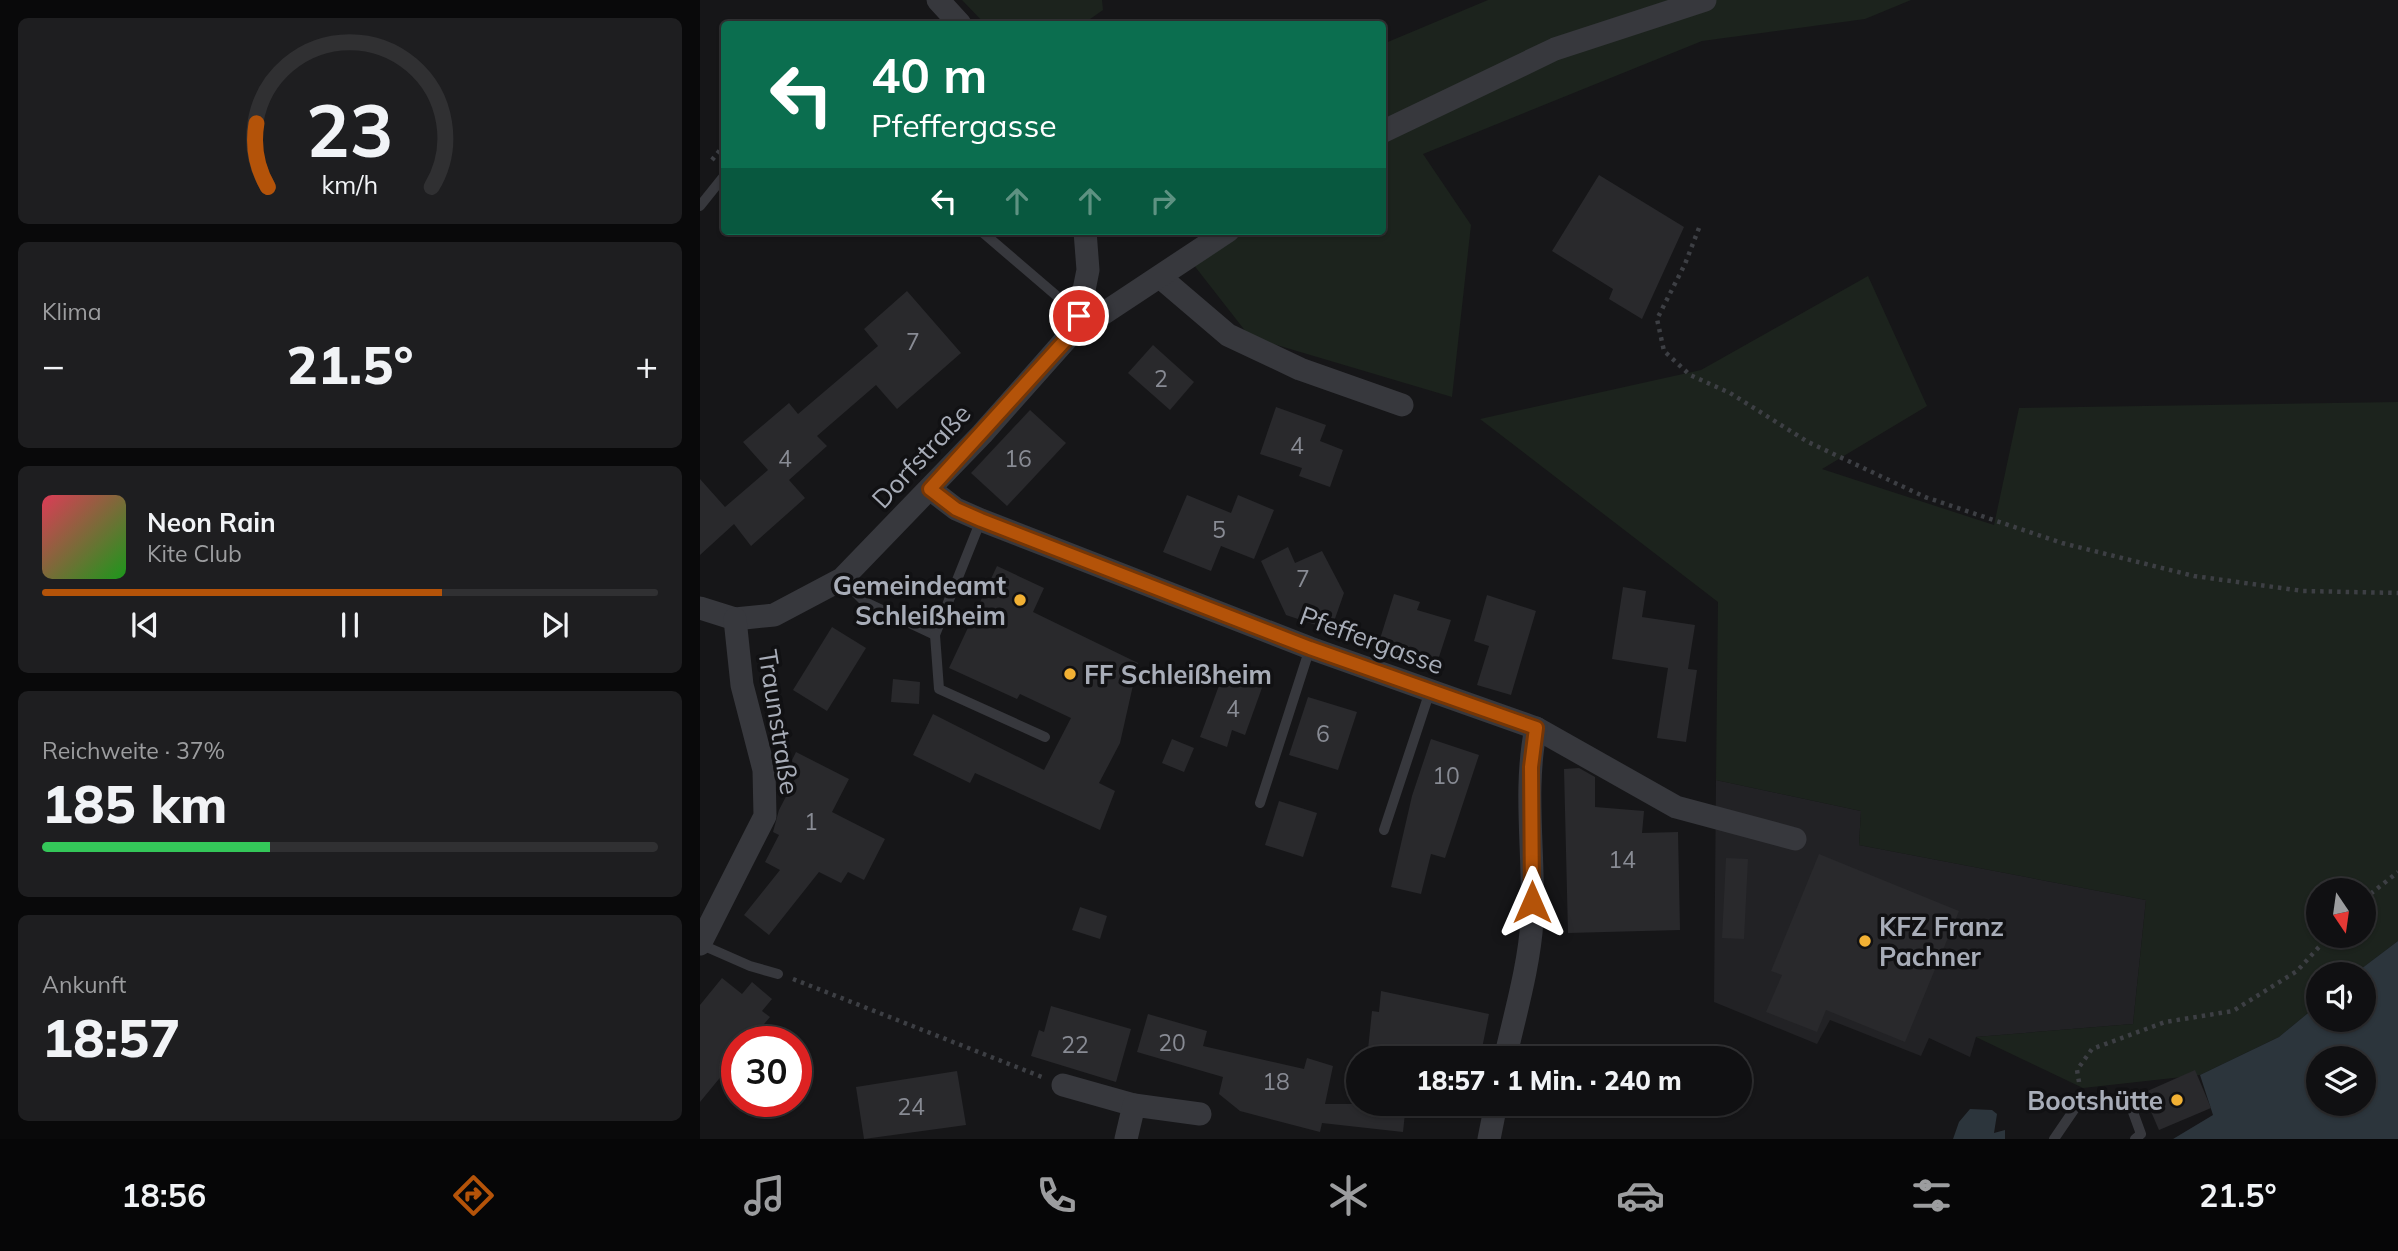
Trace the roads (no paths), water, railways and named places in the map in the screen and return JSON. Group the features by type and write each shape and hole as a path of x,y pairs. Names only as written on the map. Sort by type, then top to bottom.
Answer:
{"street":[{"path":"939,0 957,21"},
{"path":"1386,130 1555,49 1705,0"},
{"path":"1074,326 1088,270 1085,235"},
{"name":"Dorfstraße","path":"700,608 734,619 774,615 842,579 930,489 1074,326 1160,278 1222,235"},
{"path":"1160,278 1228,335 1300,369 1402,405"},
{"name":"Pfeffergasse","path":"930,489 956,509 981,520 1310,648 1536,728 1676,807 1796,839"},
{"name":"Traunstraße","path":"700,944 765,816 764,770 742,685 734,619"},
{"path":"1508,1046 1527,962 1532,923 1531,767 1536,728"},
{"path":"1063,1085 1134,1105 1200,1114"},
{"path":"1123,1139 1134,1105"},
{"path":"1489,1139 1494,1116"}],"lane":[{"path":"700,206 721,180"},
{"path":"985,235 1074,326"},
{"path":"981,520 935,635 939,689 1045,737"},
{"path":"842,579 865,601 935,635"},
{"path":"1260,803 1310,648"},
{"path":"1384,831 1430,691"},
{"path":"700,944 750,966 778,974"},
{"path":"2069,1139 2057,1135 2082,1098 2129,1101 2141,1134 2135,1139"}],"place":[{"name":"Gemeindeamt Schleißheim","path":"1020,600"},
{"name":"FF Schleißheim","path":"1070,674"},
{"name":"KFZ Franz Pachner","path":"1865,941"},
{"name":"Bootshütte","path":"2177,1100"}]}
